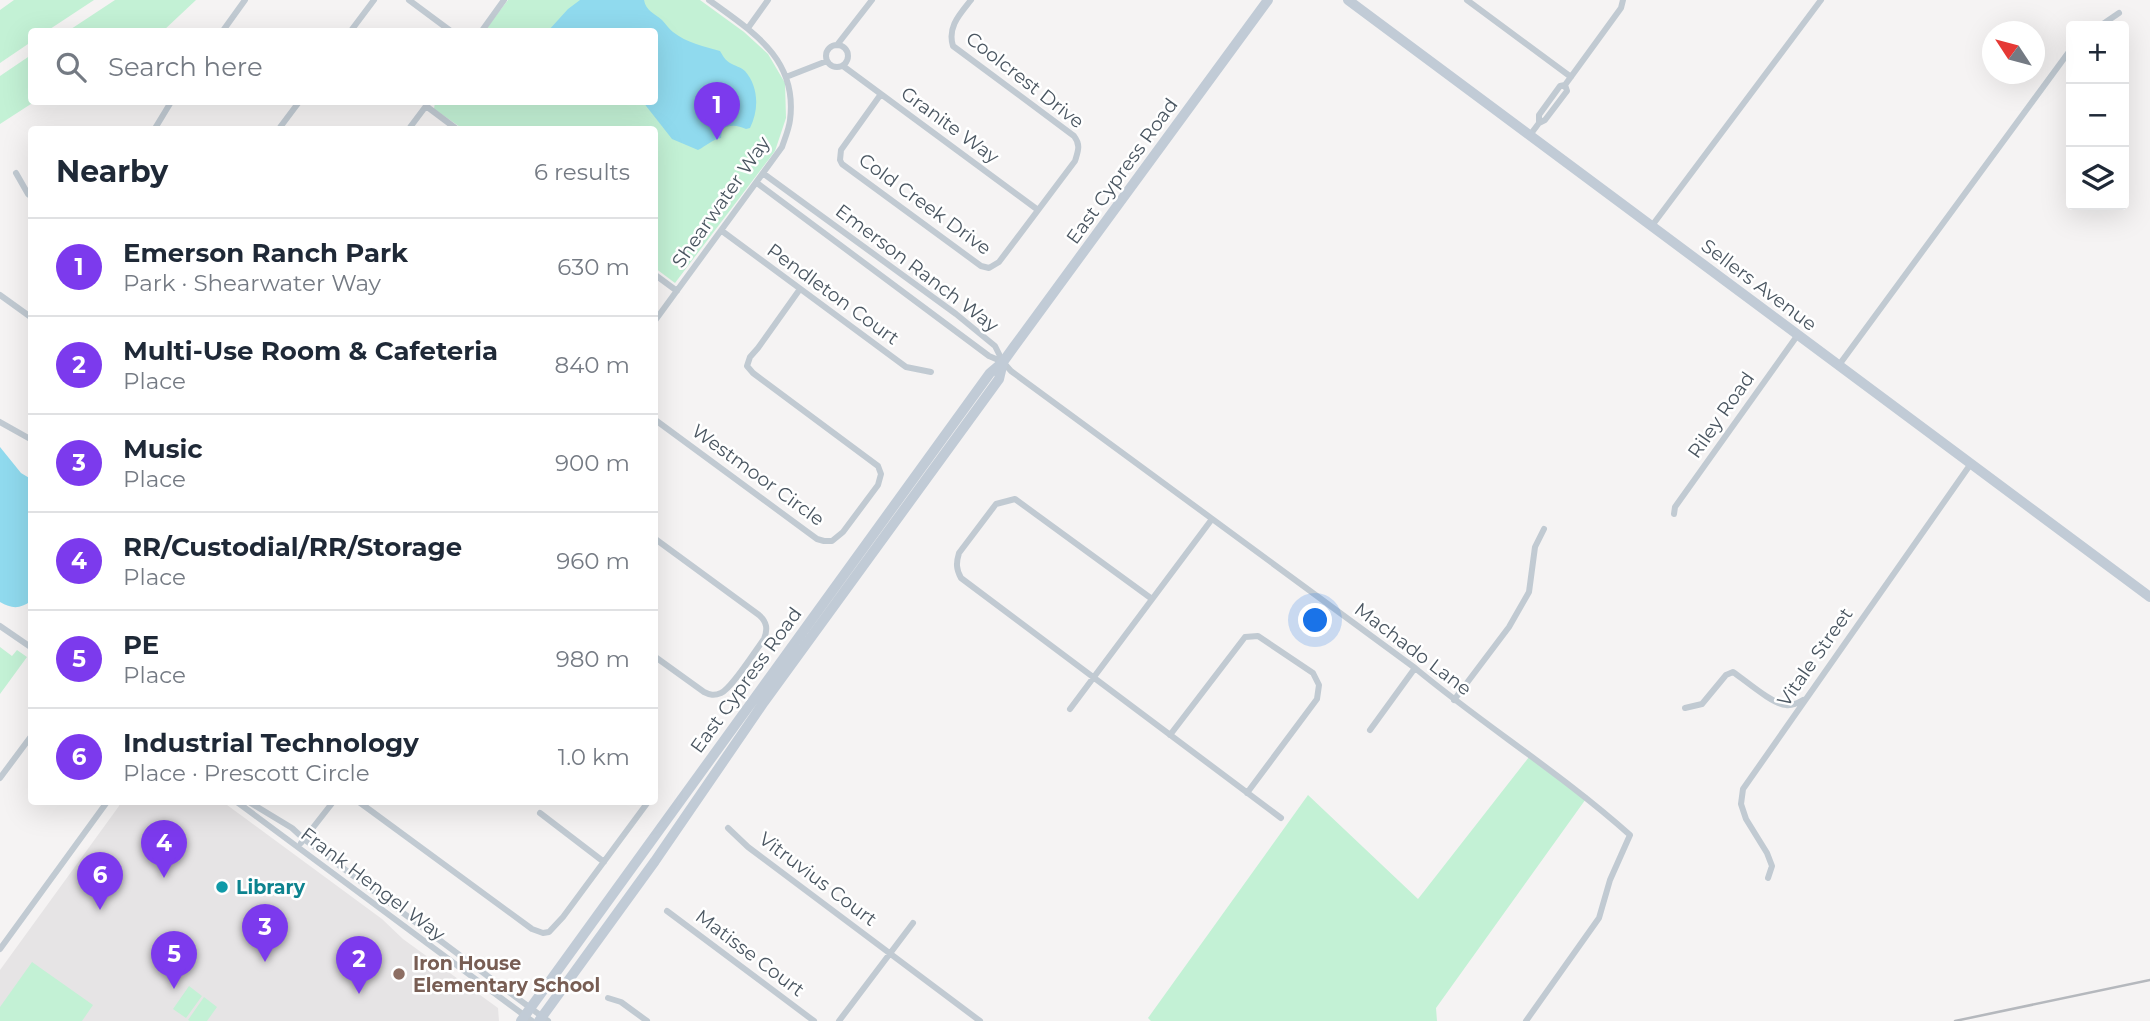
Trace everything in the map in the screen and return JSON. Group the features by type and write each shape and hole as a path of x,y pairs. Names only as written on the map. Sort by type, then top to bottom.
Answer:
{"street":[{"path":"225,28 245,0"},
{"path":"353,28 374,0"},
{"path":"409,0 447,28"},
{"path":"484,28 504,0"},
{"name":"Shearwater Way","path":"658,317 764,174 782,147 790,121 790,89 781,65 763,41 709,0"},
{"path":"748,28 768,0"},
{"path":"827,61 828,50 837,45 872,0"},
{"name":"Coolcrest Drive","path":"971,0 955,21 951,33 953,46 1078,141 1075,161 1038,210"},
{"name":"East Cypress Road","path":"534,1018 990,373 1003,362 1268,0"},
{"name":"Sellers Avenue","path":"1348,0 2150,597"},
{"path":"1467,0 1571,77"},
{"path":"1530,135 1567,91 1565,85 1621,8 1623,0"},
{"path":"1651,227 1821,0"},
{"path":"2107,21 2119,13"},
{"path":"827,61 836,67 848,60 844,47 837,45"},
{"path":"1839,365 2066,56"},
{"path":"786,77 827,61"},
{"name":"Granite Way","path":"843,65 1038,210"},
{"name":"Cold Creek Drive","path":"881,94 841,150 842,164 981,266 989,268 999,262 1038,210"},
{"path":"156,126 169,105"},
{"path":"281,126 297,105"},
{"path":"411,126 426,105"},
{"path":"428,105 453,126"},
{"path":"16,173 28,195"},
{"name":"Emerson Ranch Way","path":"764,174 956,314 995,346 1003,362"},
{"name":"Emerson Ranch Way","path":"757,183 989,356 1003,362"},
{"name":"Pendleton Court","path":"722,231 906,367 931,372"},
{"path":"658,277 677,291"},
{"name":"Westmoor Circle","path":"658,422 817,538 824,541 838,538 878,485 881,474 878,466 747,366 750,357 800,289"},
{"path":"0,296 28,315"},
{"name":"Riley Road","path":"1674,514 1675,507 1797,336"},
{"name":"East Cypress Road","path":"534,1018 655,861 764,702 999,379 1003,362"},
{"name":"Machado Lane","path":"1003,362 1415,668 1630,835 1610,880 1599,918 1526,1021"},
{"path":"0,422 28,438"},
{"name":"Vitale Street","path":"1768,878 1772,866 1746,819 1741,804 1743,789 1970,465"},
{"path":"1152,599 1015,499 996,504 959,554 957,571 961,578 1281,818"},
{"path":"1070,709 1213,519"},
{"path":"1454,700 1509,627 1529,592 1535,547 1544,528"},
{"path":"658,541 759,615 767,632 729,687 717,695 704,692 658,659"},
{"path":"0,626 28,646"},
{"path":"1170,735 1245,637 1258,636 1313,673 1319,685 1317,699 1247,793"},
{"path":"1370,730 1415,668"},
{"path":"1685,708 1702,704 1726,675 1733,671 1784,705 1805,699"},
{"path":"0,778 28,740"},
{"path":"0,949 105,805"},
{"name":"Frank Hengel Way","path":"241,805 534,1018"},
{"name":"Frank Hengel Way","path":"254,805 283,822 534,1018"},
{"path":"298,847 331,805"},
{"path":"363,805 532,929 543,933 555,928 646,805"},
{"path":"540,813 604,862"},
{"name":"Vitruvius Court","path":"728,828 748,847 980,1021"},
{"name":"Matisse Court","path":"667,911 814,1021"},
{"path":"839,1021 913,923"},
{"path":"608,998 621,1002 647,1021"}],"shaded area":[{"path":"227,805 498,1008 499,1021 0,1021 0,970 119,806"}],"green space":[{"path":"14,0 94,0 52,28 28,28 28,44 0,63 0,10"},
{"path":"115,0 196,0 166,28 73,28"},
{"path":"508,0 700,0 744,32 768,54 785,83 786,118 775,151 675,283 658,270 658,126 459,126 434,109 435,105 658,105 658,28 486,28"},
{"path":"28,57 29,105 0,124 0,76"},
{"path":"0,647 12,656 17,650 27,657 0,694"},
{"path":"1529,757 1588,796 1436,1008 1437,1021 1151,1021 1148,1018 1308,795 1418,899"},
{"path":"32,962 93,1005 82,1021 0,1021 0,1007"},
{"path":"189,986 202,996 186,1018 173,1009"},
{"path":"204,997 217,1007 207,1021 188,1020"}],"water":[{"path":"580,0 644,0 648,9 678,36 720,51 728,62 742,68 750,77 756,106 750,128 727,127 722,130 721,138 698,150 672,139 645,105 658,105 658,28 551,28"},
{"path":"0,447 21,473 28,477 28,603 16,607 0,602"}],"railway":[{"path":"1955,1021 2150,980"}],"place":[{"name":"Emerson Ranch Park","path":"717,140"},
{"name":"RR/Custodial/RR/Storage","path":"164,878"},
{"name":"Library","path":"222,887"},
{"name":"Industrial Technology","path":"100,910"},
{"name":"Music","path":"265,962"},
{"name":"Iron House Elementary School","path":"399,974"},
{"name":"PE","path":"174,989"},
{"name":"Multi-Use Room & Cafeteria","path":"359,994"}]}
